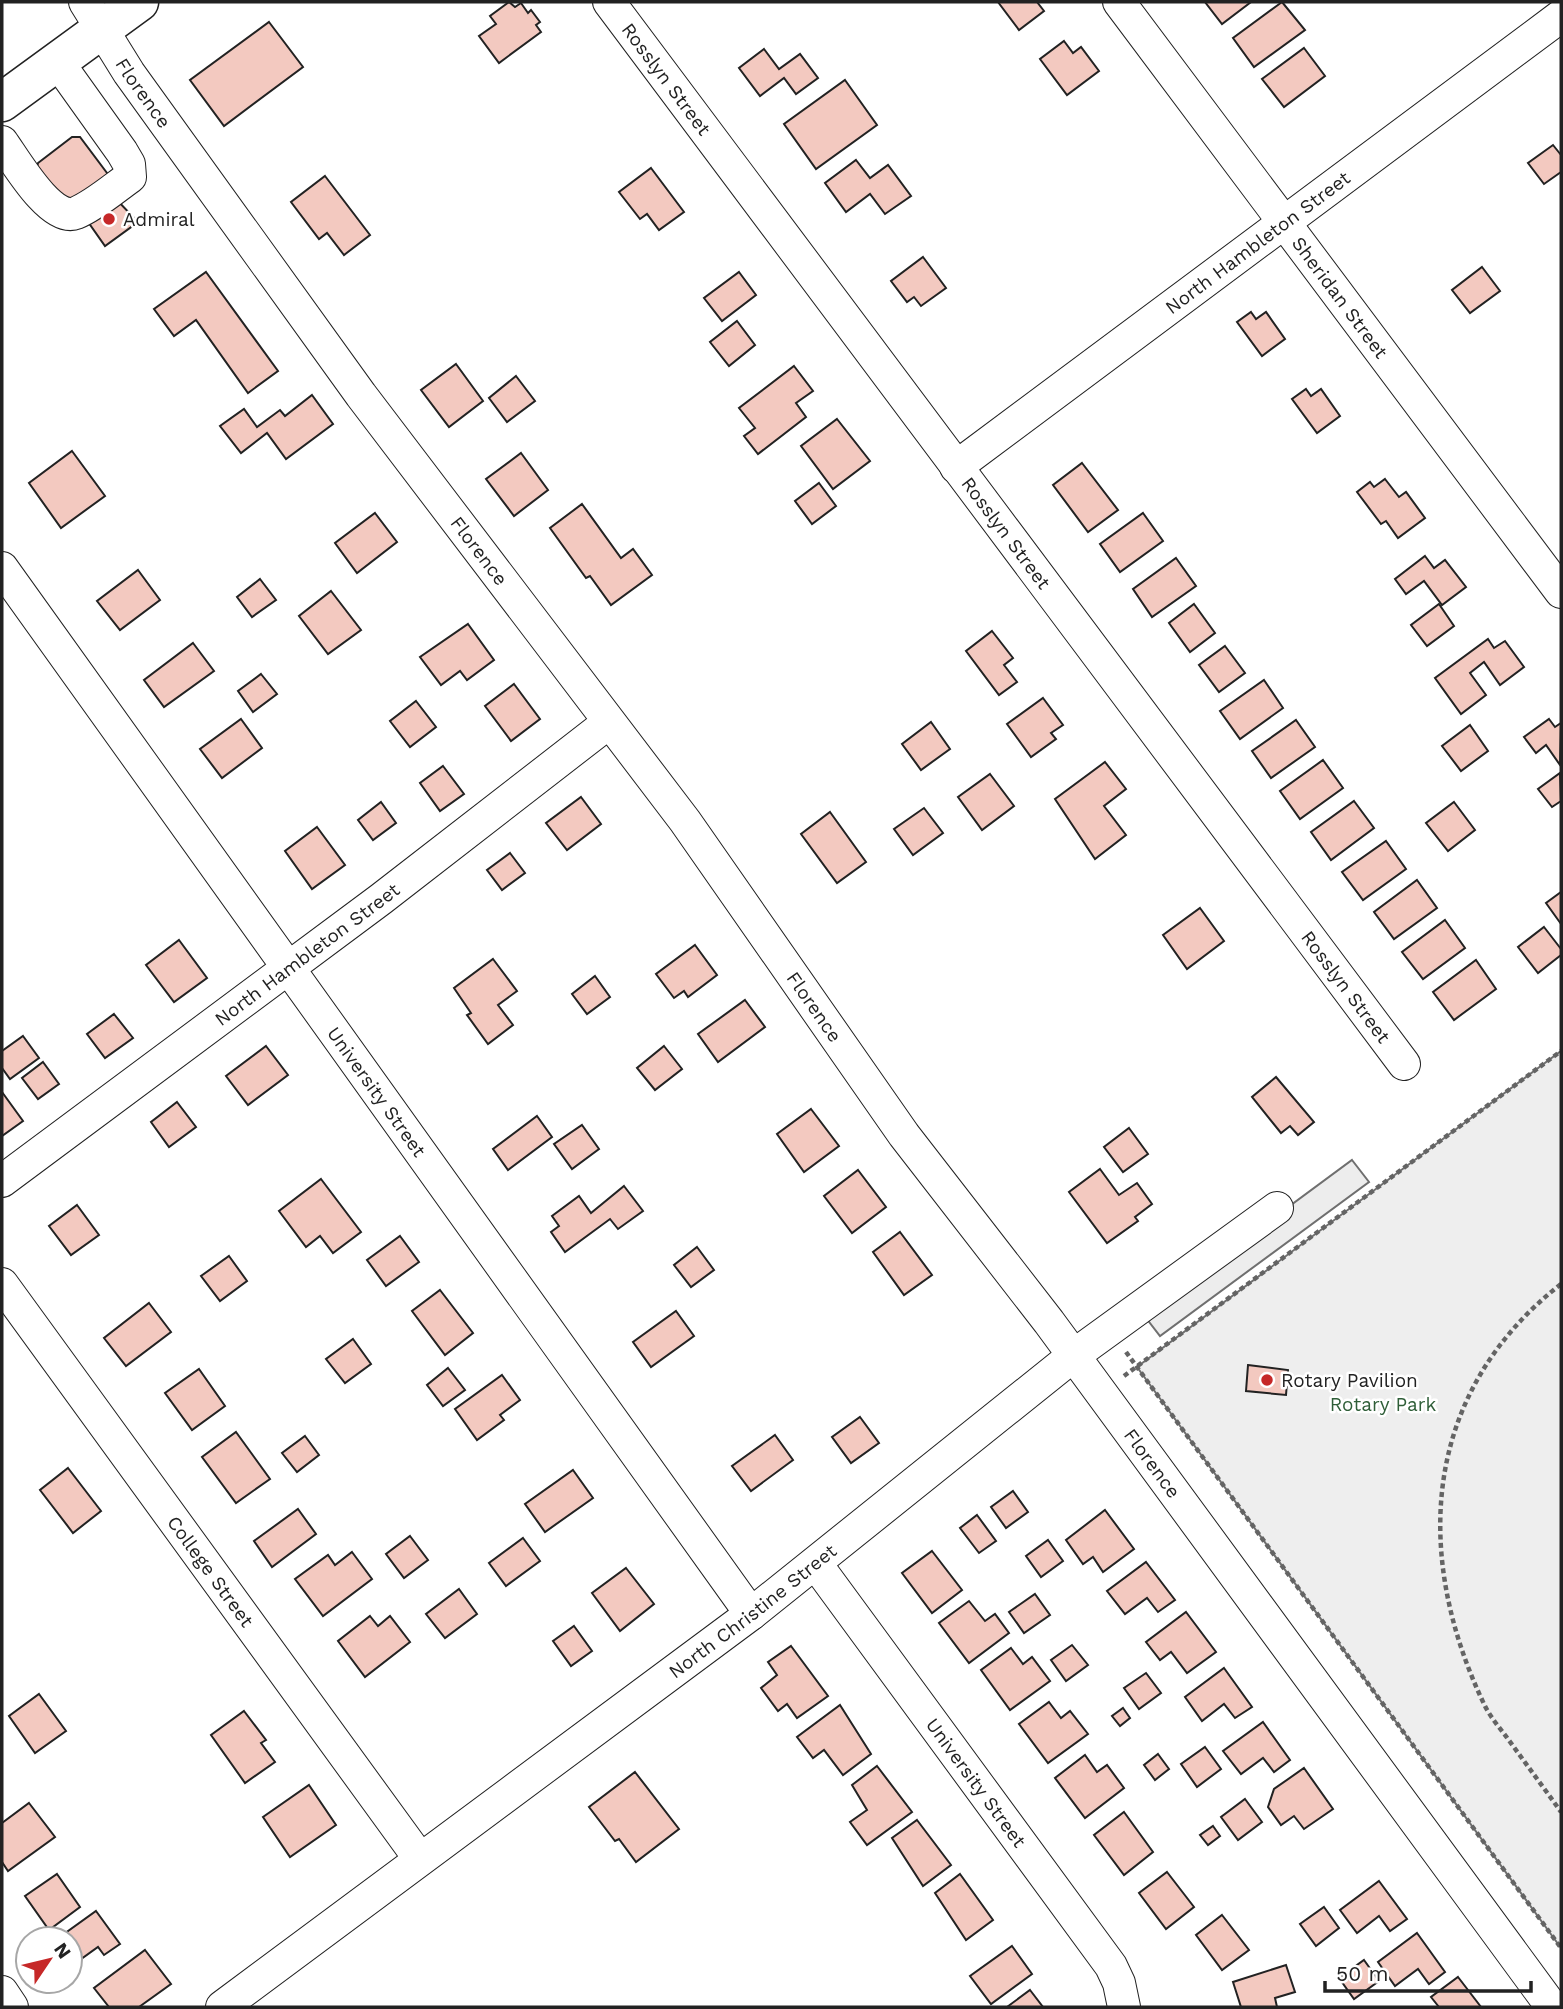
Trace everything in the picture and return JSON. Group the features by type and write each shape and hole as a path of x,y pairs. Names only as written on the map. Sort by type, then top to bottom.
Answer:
{"main road":[{"path":"2,102 57,61 94,15 139,2"}],"street":[{"name":"Rosslyn Street","path":"609,2 1404,1064"},
{"name":"Sheridan Street","path":"1119,2 1561,592"},
{"name":"Florence","path":"94,15 154,109 385,427 685,821 904,1135 1073,1356 1552,2007"},
{"name":"North Hambleton Street","path":"956,467 1561,16"},
{"path":"2,142 41,197 62,214 74,214 130,177 129,164 57,61"},
{"path":"113,140 154,109"},
{"name":"University Street","path":"2,568 751,1614"},
{"name":"North Hambleton Street","path":"2,1181 286,967 381,899 608,723"},
{"name":"North Christine Street","path":"222,2007 751,1614 1073,1356 1277,1208"},
{"name":"College Street","path":"2,1284 420,1859"},
{"name":"University Street","path":"816,1564 1111,1966 1119,1983 1124,2007"},
{"path":"2,1992 12,2007"}],"path":[{"path":"1119,1380 1561,1051"},
{"path":"1561,1284 1513,1328 1485,1366 1458,1414 1442,1487 1439,1551 1451,1620 1485,1707 1561,1812"},
{"path":"1110,1330 1561,1948"}],"green space":[{"name":"Rotary Park","path":"1561,1051 1561,1948 1137,1367"}],"shaded area":[{"path":"1352,1160 1369,1182 1160,1336 1143,1314"}],"building":[{"path":"509,2 515,7 521,3 528,13 531,10 540,22 536,25 541,32 499,63 479,36 496,24 490,16"},
{"path":"998,2 1037,2 1044,11 1019,30"},
{"path":"1205,2 1251,2 1222,24"},
{"path":"1282,2 1305,30 1254,67 1233,38"},
{"path":"269,22 303,67 224,126 190,80"},
{"path":"1064,41 1073,53 1081,47 1099,71 1067,95 1040,59"},
{"path":"1304,48 1325,76 1284,107 1262,79"},
{"path":"764,49 779,69 800,54 818,78 796,94 784,78 760,96 739,68"},
{"path":"845,80 877,125 816,169 784,124"},
{"path":"72,137 80,137 110,177 67,210 36,171 38,163"},
{"path":"1553,145 1561,155 1561,172 1544,184 1528,163"},
{"path":"856,160 870,178 888,165 911,196 885,214 870,194 846,212 825,183"},
{"path":"651,168 684,212 659,230 647,214 640,219 619,192"},
{"path":"325,176 370,235 344,255 327,233 319,239 291,202"},
{"path":"115,198 138,222 105,246 86,219"},
{"path":"923,257 946,288 921,306 914,297 907,302 891,281"},
{"path":"1482,267 1500,291 1470,313 1452,290"},
{"path":"206,272 278,371 248,393 196,320 174,336 154,309"},
{"path":"739,272 756,295 722,321 704,298"},
{"path":"1251,312 1256,319 1266,312 1285,339 1262,356 1237,322"},
{"path":"737,321 755,345 729,366 710,342"},
{"path":"456,364 483,401 449,427 421,390"},
{"path":"794,366 813,391 796,403 806,417 758,454 744,436 755,428 739,408"},
{"path":"516,376 535,401 507,422 489,398"},
{"path":"1306,389 1311,396 1321,389 1340,416 1317,433 1292,399"},
{"path":"312,395 333,424 286,459 267,433 241,453 220,426 244,409 257,427 280,410 285,416"},
{"path":"837,419 870,461 833,489 801,446"},
{"path":"72,451 105,496 61,528 29,483"},
{"path":"521,453 548,490 514,516 486,479"},
{"path":"1082,463 1118,510 1088,532 1053,485"},
{"path":"1385,479 1399,497 1406,492 1425,518 1398,538 1386,521 1381,524 1357,492 1370,482 1374,487"},
{"path":"819,483 836,506 812,524 795,501"},
{"path":"582,504 621,558 633,549 652,575 611,605 590,576 586,578 550,528"},
{"path":"375,513 397,542 357,573 335,543"},
{"path":"1143,513 1163,541 1120,572 1100,544"},
{"path":"1425,556 1434,568 1445,560 1466,587 1442,605 1424,581 1406,594 1395,579"},
{"path":"1176,558 1196,586 1152,617 1133,589"},
{"path":"138,570 160,600 120,630 97,601"},
{"path":"260,579 276,600 252,617 237,597"},
{"path":"331,591 361,630 328,654 299,616"},
{"path":"1194,604 1215,633 1190,652 1169,623"},
{"path":"1439,604 1454,626 1427,646 1411,625"},
{"path":"468,624 494,660 467,680 460,671 441,685 420,657"},
{"path":"992,631 1013,658 1004,665 1017,682 999,695 966,651"},
{"path":"1488,639 1494,648 1505,641 1524,667 1500,685 1484,662 1470,673 1486,695 1461,714 1435,678"},
{"path":"193,643 214,671 164,707 144,680"},
{"path":"1225,646 1245,673 1219,692 1199,665"},
{"path":"261,674 277,694 253,712 238,691"},
{"path":"1264,680 1283,708 1240,739 1220,711"},
{"path":"514,684 540,719 511,741 485,706"},
{"path":"1043,698 1063,725 1051,733 1056,739 1031,757 1007,724"},
{"path":"416,701 436,727 410,747 390,721"},
{"path":"241,719 262,748 222,778 200,749"},
{"path":"1549,719 1555,727 1561,723 1560,765 1546,745 1536,753 1524,737"},
{"path":"1296,720 1315,747 1271,778 1252,751"},
{"path":"931,722 950,749 921,770 902,744"},
{"path":"1470,725 1488,751 1461,771 1442,746"},
{"path":"1323,760 1343,788 1300,819 1280,791"},
{"path":"1105,762 1126,789 1104,806 1126,835 1095,859 1055,799"},
{"path":"443,766 464,794 440,811 420,783"},
{"path":"1560,773 1561,801 1552,807 1538,789"},
{"path":"990,774 1014,806 982,830 958,797"},
{"path":"581,797 601,824 567,850 546,823"},
{"path":"1354,801 1374,828 1331,860 1311,832"},
{"path":"381,802 396,823 373,840 358,820"},
{"path":"1454,802 1475,830 1448,851 1426,823"},
{"path":"924,808 943,833 913,855 894,829"},
{"path":"830,812 866,862 837,883 801,834"},
{"path":"317,827 345,865 312,889 285,851"},
{"path":"1386,841 1406,869 1363,900 1342,872"},
{"path":"510,853 525,873 502,890 487,870"},
{"path":"1417,880 1437,908 1394,939 1374,912"},
{"path":"1561,892 1561,924 1546,903"},
{"path":"1200,908 1224,941 1187,969 1163,935"},
{"path":"1445,920 1465,948 1423,979 1402,952"},
{"path":"1544,927 1561,949 1561,955 1538,973 1518,947"},
{"path":"179,940 207,978 174,1002 146,965"},
{"path":"695,945 717,975 688,997 684,991 674,998 656,974"},
{"path":"493,959 517,991 498,1005 513,1025 488,1044 467,1015 471,1013 454,988"},
{"path":"1476,960 1496,989 1454,1020 1433,992"},
{"path":"595,976 610,997 587,1014 572,994"},
{"path":"745,1000 765,1027 718,1062 698,1034"},
{"path":"114,1014 133,1038 105,1058 87,1034"},
{"path":"23,1036 39,1058 10,1079 2,1068 2,1051"},
{"path":"266,1046 288,1075 248,1105 226,1076"},
{"path":"664,1046 682,1069 655,1090 637,1068"},
{"path":"43,1062 59,1084 38,1099 22,1078"},
{"path":"1276,1077 1314,1122 1298,1135 1290,1126 1281,1133 1252,1097"},
{"path":"2,1092 23,1121 2,1136"},
{"path":"177,1102 196,1127 169,1147 151,1122"},
{"path":"811,1109 839,1146 804,1172 777,1134"},
{"path":"537,1116 552,1137 508,1170 493,1149"},
{"path":"582,1125 599,1149 572,1169 554,1144"},
{"path":"1129,1128 1148,1154 1123,1172 1104,1147"},
{"path":"1100,1169 1119,1195 1137,1183 1152,1204 1135,1217 1138,1221 1107,1243 1069,1192"},
{"path":"858,1170 886,1207 852,1233 824,1196"},
{"path":"321,1179 361,1232 333,1253 320,1236 306,1247 279,1211"},
{"path":"624,1186 643,1211 618,1229 610,1219 565,1252 551,1232 559,1226 552,1216 579,1196 591,1213"},
{"path":"77,1205 99,1235 71,1255 49,1226"},
{"path":"900,1232 932,1275 904,1295 873,1252"},
{"path":"400,1236 419,1262 386,1286 367,1260"},
{"path":"697,1247 714,1270 691,1287 674,1265"},
{"path":"229,1256 247,1281 220,1301 201,1276"},
{"path":"440,1290 473,1333 445,1355 412,1311"},
{"path":"149,1303 171,1332 126,1366 104,1338"},
{"path":"676,1311 694,1336 651,1367 633,1342"},
{"path":"353,1339 371,1364 345,1383 326,1359"},
{"name":"Rotary Pavilion","path":"1248,1365 1288,1370 1286,1395 1246,1391"},
{"path":"448,1368 465,1390 443,1406 427,1385"},
{"path":"199,1369 225,1406 192,1430 165,1393"},
{"path":"502,1375 520,1400 500,1415 504,1420 477,1440 455,1409"},
{"path":"860,1417 879,1443 851,1463 832,1437"},
{"path":"236,1432 270,1479 236,1503 202,1457"},
{"path":"775,1435 793,1460 751,1491 732,1466"},
{"path":"305,1436 319,1455 297,1472 282,1453"},
{"path":"68,1468 101,1511 73,1533 40,1490"},
{"path":"573,1470 593,1498 545,1532 525,1504"},
{"path":"1013,1491 1028,1512 1006,1528 991,1507"},
{"path":"298,1509 316,1534 272,1567 254,1541"},
{"path":"1105,1510 1134,1549 1103,1572 1093,1557 1083,1564 1066,1540"},
{"path":"977,1515 996,1541 979,1553 960,1528"},
{"path":"410,1536 428,1560 404,1578 386,1554"},
{"path":"523,1538 540,1561 506,1586 489,1563"},
{"path":"1048,1540 1063,1561 1041,1577 1026,1556"},
{"path":"932,1551 962,1590 932,1613 902,1573"},
{"path":"352,1552 372,1579 323,1616 295,1579 328,1555 335,1565"},
{"path":"1146,1562 1175,1600 1158,1612 1147,1598 1125,1614 1107,1591"},
{"path":"626,1568 654,1604 620,1631 592,1593"},
{"path":"459,1589 477,1614 445,1638 426,1614"},
{"path":"1035,1594 1050,1615 1024,1633 1009,1612"},
{"path":"969,1601 985,1621 995,1614 1009,1633 969,1663 939,1623"},
{"path":"1186,1612 1216,1652 1187,1673 1171,1652 1160,1660 1146,1642"},
{"path":"370,1616 378,1626 390,1616 410,1642 365,1677 338,1641"},
{"path":"574,1626 592,1651 571,1666 553,1641"},
{"path":"1072,1645 1088,1665 1066,1681 1051,1660"},
{"path":"791,1646 828,1696 797,1718 787,1704 778,1711 761,1688 777,1675 768,1662"},
{"path":"1011,1648 1023,1664 1032,1657 1050,1681 1010,1710 981,1670"},
{"path":"1224,1668 1252,1707 1235,1718 1224,1704 1202,1721 1185,1697"},
{"path":"1146,1673 1161,1693 1139,1709 1124,1688"},
{"path":"39,1694 66,1731 35,1753 9,1716"},
{"path":"1049,1702 1061,1718 1070,1711 1088,1734 1048,1763 1019,1724"},
{"path":"840,1705 871,1754 843,1775 824,1750 813,1758 797,1737"},
{"path":"1123,1708 1130,1718 1120,1726 1112,1716"},
{"path":"244,1711 266,1740 261,1743 275,1762 245,1783 211,1735"},
{"path":"1263,1722 1290,1760 1274,1772 1263,1758 1241,1774 1223,1751"},
{"path":"1205,1747 1221,1769 1197,1787 1181,1764"},
{"path":"1158,1754 1169,1769 1155,1780 1144,1765"},
{"path":"1085,1755 1097,1772 1107,1765 1124,1788 1085,1818 1055,1778"},
{"path":"877,1766 912,1812 867,1845 850,1822 867,1810 852,1785"},
{"path":"1304,1768 1333,1809 1304,1829 1294,1816 1281,1825 1268,1807 1274,1789"},
{"path":"635,1772 679,1829 636,1862 619,1839 615,1841 589,1807"},
{"path":"309,1785 336,1825 290,1857 263,1817"},
{"path":"1245,1799 1262,1822 1238,1840 1221,1817"},
{"path":"29,1803 55,1837 8,1871 2,1862 2,1823"},
{"path":"1124,1812 1153,1852 1124,1875 1094,1835"},
{"path":"917,1820 951,1865 923,1886 892,1838"},
{"path":"1213,1826 1220,1836 1208,1845 1200,1835"},
{"path":"1167,1872 1194,1907 1166,1929 1139,1893"},
{"path":"57,1874 80,1907 56,1925 45,1925 25,1896"},
{"path":"960,1874 993,1920 966,1940 935,1893"},
{"path":"1379,1881 1407,1919 1390,1931 1379,1916 1357,1933 1340,1910"},
{"path":"1324,1907 1339,1928 1316,1946 1300,1924"},
{"path":"96,1911 120,1944 104,1955 98,1947 84,1957 84,1925 76,1925"},
{"path":"1222,1915 1249,1950 1222,1970 1196,1935"},
{"path":"1417,1933 1445,1972 1429,1984 1418,1969 1395,1986 1378,1962"},
{"path":"1012,1946 1032,1974 991,2004 970,1976"},
{"path":"145,1950 171,1984 139,2007 109,2007 94,1988"},
{"path":"1364,1960 1379,1981 1354,1999 1339,1978"},
{"path":"1286,1965 1295,1992 1275,1998 1277,2007 1241,2007 1233,1982"},
{"path":"1458,1977 1481,2007 1439,2007 1431,1997"},
{"path":"1030,1990 1043,2007 1007,2007"}],"place":[{"name":"Admiral","path":"109,219"},
{"name":"Rotary Pavilion","path":"1267,1380"}]}
